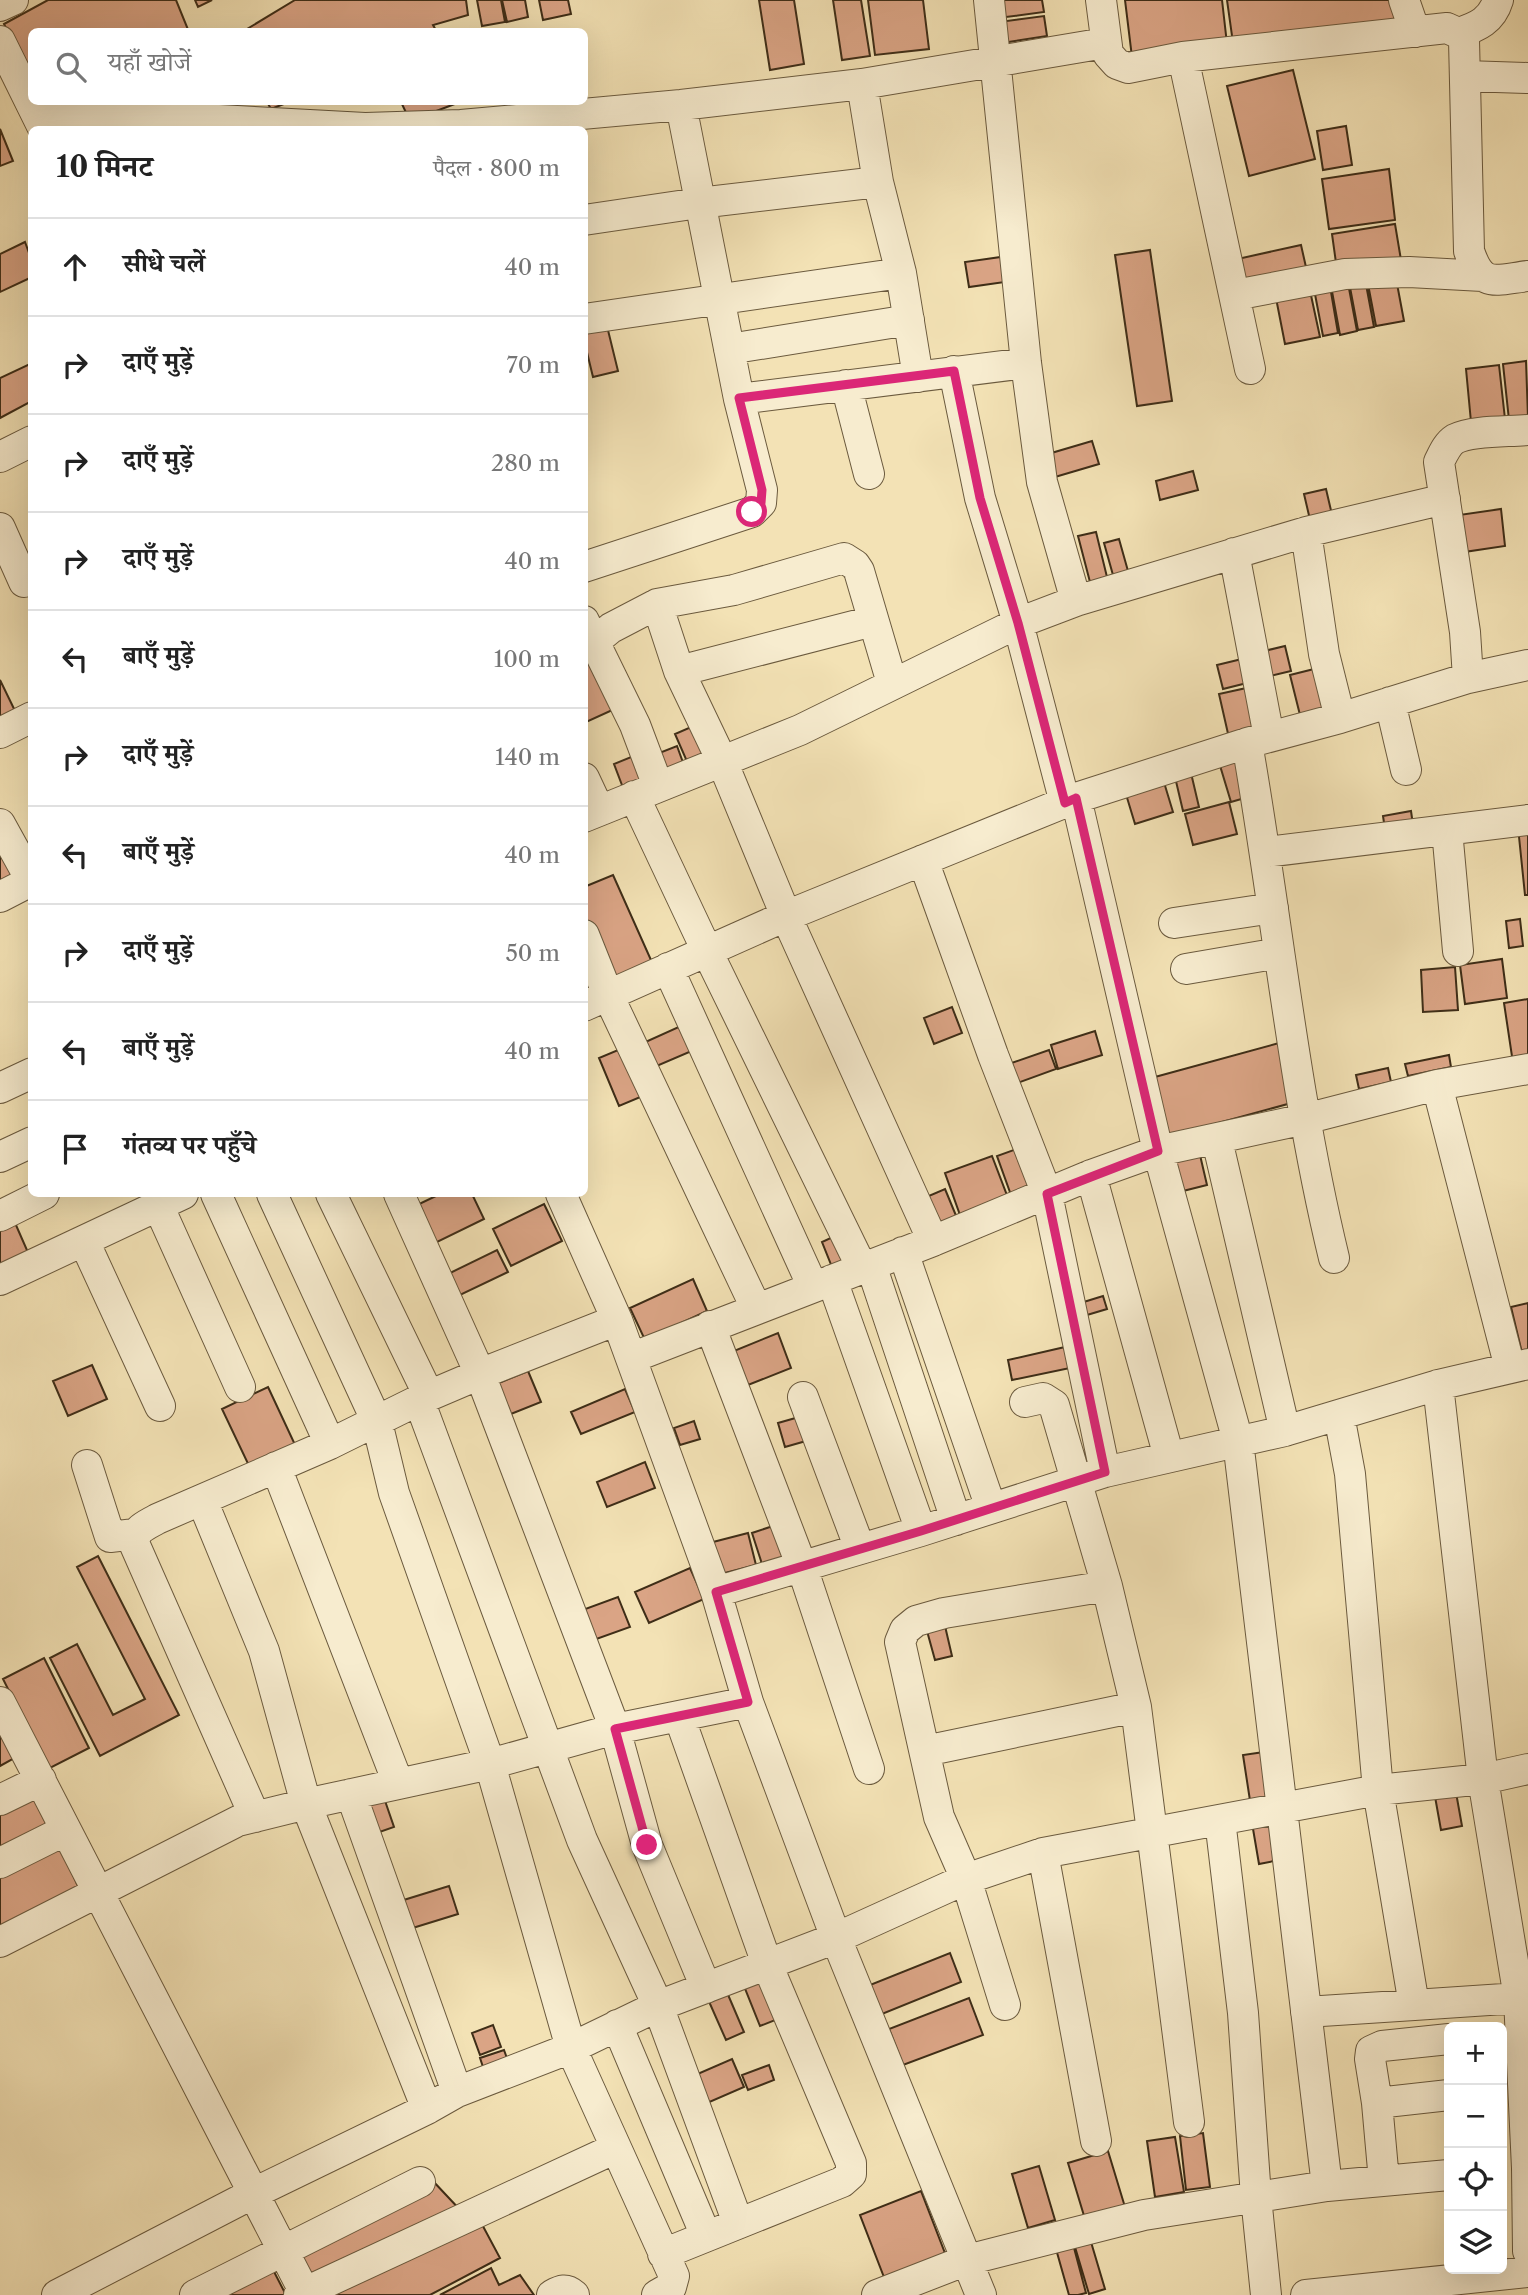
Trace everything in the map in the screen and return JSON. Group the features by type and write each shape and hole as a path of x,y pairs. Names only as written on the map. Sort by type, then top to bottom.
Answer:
{"street":[{"path":"0,6 13,0"},
{"path":"989,0 1026,363 1042,482 1076,601"},
{"path":"1101,0 1108,54 1116,64 1128,68 1183,57 1447,28 1458,33 1464,40 1469,251 1475,269 1483,276"},
{"path":"1404,0 1415,32"},
{"path":"1458,33 1487,21 1497,0"},
{"path":"0,41 28,98"},
{"path":"496,126 862,84 1105,43"},
{"path":"1183,57 1250,369"},
{"path":"1465,76 1528,78"},
{"path":"862,84 878,181 901,272 918,377"},
{"path":"588,566 752,512 761,503 762,490 739,398 681,105"},
{"path":"39,120 260,126"},
{"path":"588,219 878,181"},
{"path":"588,318 901,272"},
{"path":"1235,295 1345,274 1409,272 1483,276 1494,280 1528,276"},
{"path":"729,349 909,320"},
{"path":"739,398 1026,363"},
{"path":"954,371 980,498 1071,800 1158,1151 1238,1441 1327,2186"},
{"path":"846,385 869,474"},
{"path":"1468,678 1465,632 1438,462 1455,439 1477,434 1528,430"},
{"path":"0,457 28,443"},
{"path":"588,796 592,813 800,730 1018,623 1076,601 1306,532 1446,499"},
{"path":"0,528 19,584"},
{"path":"1306,532 1324,654 1340,718"},
{"path":"1234,553 1258,740 1266,852 1279,953 1305,1119 1335,1258"},
{"path":"892,683 859,571 844,558 734,590 657,604 611,628 589,631 635,725 646,791 706,951 866,1267 957,1520"},
{"path":"657,604 679,671 722,761 786,916 933,1241"},
{"path":"679,671 873,621"},
{"path":"596,1001 786,916 1071,800 1258,740 1340,718 1468,678 1528,665"},
{"path":"1390,702 1406,770"},
{"path":"0,733 28,719"},
{"path":"1266,852 1528,820"},
{"path":"0,824 28,869 0,897"},
{"path":"1447,830 1458,951"},
{"path":"923,860 993,1055 1047,1194 1105,1472"},
{"path":"1174,923 1273,908"},
{"path":"1186,969 1279,953"},
{"path":"588,957 596,1001 756,1308"},
{"path":"668,968 822,1283 921,1531"},
{"path":"631,1358 933,1241 1091,1175 1158,1151 1217,1140 1437,1085 1528,1069"},
{"path":"0,1088 28,1075"},
{"path":"716,1592 957,1520 1105,1472 1285,1431 1438,1385 1519,1366 1437,1085"},
{"path":"1217,1140 1285,1431"},
{"path":"0,1157 28,1144"},
{"path":"1091,1175 1169,1457"},
{"path":"0,1216 38,1197"},
{"path":"217,1197 330,1444"},
{"path":"273,1197 377,1422 394,1493 490,1764 571,2048 674,2276 671,2287 657,2295"},
{"path":"332,1197 424,1398 582,1840 658,2006 738,2223"},
{"path":"400,1197 480,1374 615,1729 647,1845 706,1988"},
{"path":"562,1197 617,1320 716,1592 748,1702 836,1938 981,2295"},
{"path":"0,1280 171,1199 240,1387"},
{"path":"85,1241 160,1406"},
{"path":"903,1252 991,1508"},
{"path":"255,1817 134,1543 135,1534 140,1528 157,1519 330,1444 424,1398 617,1320"},
{"path":"710,1326 802,1567 869,1769"},
{"path":"1438,1385 1483,1779 1519,1998 1518,2088 1528,2168 1528,2251"},
{"path":"803,1397 860,1549"},
{"path":"1025,1402 1043,1398 1054,1405 1107,1586 1136,1707 1189,2122"},
{"path":"1339,1415 1350,1474 1378,1790 1414,2005"},
{"path":"87,1465 110,1537 135,1534"},
{"path":"276,1467 398,1783"},
{"path":"202,1500 264,1651 306,1804 427,2109"},
{"path":"1005,2005 966,1879 939,1817 901,1642 905,1630 916,1621 944,1613 1107,1586"},
{"path":"0,1942 238,1821 490,1764 615,1729 748,1702"},
{"path":"1,1706 304,2294 615,2148"},
{"path":"925,1751 1136,1707"},
{"path":"663,2254 842,2182 851,2174 851,2163 767,1964 678,1716"},
{"path":"57,2295 457,2092 571,2048 658,2006 836,1938 966,1879 1043,1853 1378,1790 1483,1779 1528,1769"},
{"path":"0,1800 41,1780"},
{"path":"351,1794 457,2092"},
{"path":"1220,1820 1243,2014 1255,2197 1266,2295"},
{"path":"0,1863 66,1830"},
{"path":"1043,1853 1096,2141"},
{"path":"1306,2012 1519,1998"},
{"path":"617,2025 706,2236"},
{"path":"1384,2181 1371,2051 1382,2046 1444,2040"},
{"path":"1377,2103 1444,2096"},
{"path":"1507,2170 1528,2168"},
{"path":"877,2295 967,2260 1144,2215 1327,2186 1444,2175"},
{"path":"195,2295 420,2182"},
{"path":"1306,2295 1528,2272"},
{"path":"552,2295 562,2290 574,2295"}],"building":[{"path":"48,0 176,0 187,28 28,28 28,75 4,24"},
{"path":"195,0 212,0 198,7"},
{"path":"295,0 466,0 468,15 433,25 435,28 249,28"},
{"path":"477,0 501,0 505,22 482,26"},
{"path":"502,0 525,0 528,17 507,22"},
{"path":"539,0 568,0 571,14 543,20"},
{"path":"759,0 794,0 804,64 770,70"},
{"path":"833,0 861,0 870,56 842,60"},
{"path":"868,0 923,0 929,49 875,55"},
{"path":"995,0 1042,0 1044,12 998,18"},
{"path":"1125,0 1222,0 1227,44 1132,57"},
{"path":"1227,0 1392,0 1399,21 1233,43"},
{"path":"1044,16 1047,36 1002,43 999,22"},
{"path":"1293,70 1315,159 1249,176 1227,86"},
{"path":"402,105 452,105 410,121"},
{"path":"1346,126 1352,165 1323,170 1317,131"},
{"path":"0,129 13,161 0,166"},
{"path":"1389,169 1395,220 1329,229 1322,179"},
{"path":"1395,224 1401,260 1337,270 1332,234"},
{"path":"25,242 28,250 28,279 0,292 0,254"},
{"path":"1301,245 1308,276 1240,290 1233,260"},
{"path":"1150,250 1172,401 1137,406 1115,255"},
{"path":"1008,256 1012,281 969,287 965,262"},
{"path":"1395,273 1404,321 1376,326 1367,279"},
{"path":"1365,279 1374,327 1358,330 1349,282"},
{"path":"1348,283 1357,331 1340,335 1331,286"},
{"path":"1309,286 1320,337 1285,344 1275,293"},
{"path":"1330,286 1338,333 1323,336 1314,289"},
{"path":"606,322 618,371 593,377 588,356 588,326"},
{"path":"1526,361 1528,418 1509,420 1503,364"},
{"path":"28,365 28,403 0,418 0,378"},
{"path":"1499,365 1505,419 1471,422 1466,369"},
{"path":"1092,441 1099,464 1055,477 1048,454"},
{"path":"1193,471 1198,490 1160,500 1156,481"},
{"path":"1326,489 1333,519 1311,524 1304,494"},
{"path":"1501,509 1505,546 1464,552 1459,515"},
{"path":"1096,532 1107,577 1090,582 1078,536"},
{"path":"1119,539 1128,571 1113,575 1104,543"},
{"path":"1285,646 1291,671 1262,678 1256,653"},
{"path":"588,647 619,707 588,721"},
{"path":"1246,658 1251,682 1223,689 1217,665"},
{"path":"1322,667 1333,710 1301,719 1290,675"},
{"path":"0,680 17,715 0,726"},
{"path":"1251,687 1262,730 1229,738 1219,694"},
{"path":"698,724 712,757 689,766 675,734"},
{"path":"677,746 685,768 658,779 649,757"},
{"path":"1242,752 1255,795 1231,802 1218,759"},
{"path":"636,755 647,784 625,793 614,764"},
{"path":"1191,773 1199,807 1183,811 1175,777"},
{"path":"1163,779 1173,812 1135,824 1125,791"},
{"path":"1229,802 1237,834 1193,845 1185,814"},
{"path":"1411,811 1414,832 1386,836 1383,816"},
{"path":"1528,826 1528,895 1525,895 1518,827"},
{"path":"0,838 20,878 0,887"},
{"path":"613,875 655,969 612,988 588,936 588,885"},
{"path":"1520,919 1523,946 1509,948 1506,921"},
{"path":"1502,959 1507,998 1465,1004 1460,965"},
{"path":"1455,967 1458,1010 1423,1012 1421,970"},
{"path":"1528,999 1528,1060 1513,1063 1504,1003"},
{"path":"952,1007 962,1033 934,1044 924,1018"},
{"path":"683,1025 694,1050 652,1068 641,1044"},
{"path":"1095,1031 1102,1055 1058,1069 1051,1045"},
{"path":"1279,1043 1295,1102 1160,1139 1144,1080"},
{"path":"630,1045 650,1093 619,1106 599,1058"},
{"path":"1049,1050 1056,1069 1012,1085 1006,1065"},
{"path":"1449,1055 1451,1067 1408,1076 1405,1064"},
{"path":"1388,1068 1391,1082 1359,1089 1356,1075"},
{"path":"1025,1146 1039,1185 1011,1195 997,1156"},
{"path":"1200,1155 1207,1185 1183,1191 1175,1160"},
{"path":"992,1156 1008,1198 960,1215 945,1173"},
{"path":"945,1189 957,1218 936,1227 924,1198"},
{"path":"434,1197 473,1197 484,1219 433,1244 415,1206"},
{"path":"544,1204 562,1241 511,1266 493,1229"},
{"path":"12,1216 30,1257 0,1272 0,1222"},
{"path":"837,1235 848,1261 832,1267 822,1242"},
{"path":"497,1250 508,1272 460,1295 450,1273"},
{"path":"693,1279 707,1311 645,1340 630,1308"},
{"path":"1103,1296 1107,1309 1077,1318 1074,1305"},
{"path":"1528,1303 1528,1352 1522,1353 1511,1307"},
{"path":"778,1333 791,1368 743,1387 729,1353"},
{"path":"1065,1347 1070,1368 1012,1380 1008,1360"},
{"path":"92,1365 107,1399 68,1416 53,1381"},
{"path":"528,1371 541,1402 506,1416 494,1385"},
{"path":"268,1387 297,1449 251,1470 222,1409"},
{"path":"625,1389 635,1412 581,1434 571,1412"},
{"path":"806,1415 813,1439 785,1447 778,1423"},
{"path":"694,1421 700,1439 680,1445 674,1428"},
{"path":"645,1462 655,1488 607,1507 597,1482"},
{"path":"779,1524 789,1555 762,1564 752,1533"},
{"path":"748,1533 756,1565 721,1574 713,1542"},
{"path":"98,1556 179,1715 100,1756 50,1658 77,1644 113,1715 145,1699 77,1567"},
{"path":"690,1568 704,1599 649,1623 635,1592"},
{"path":"618,1597 630,1627 588,1642 577,1612"},
{"path":"945,1626 952,1656 935,1660 927,1631"},
{"path":"44,1658 89,1748 48,1769 3,1679"},
{"path":"0,1725 16,1757 0,1766"},
{"path":"1271,1751 1278,1803 1251,1807 1243,1755"},
{"path":"1455,1787 1462,1826 1441,1830 1434,1791"},
{"path":"32,1790 49,1830 0,1855 0,1806"},
{"path":"383,1795 394,1827 371,1835 360,1803"},
{"path":"1277,1819 1284,1859 1259,1864 1252,1823"},
{"path":"57,1838 81,1893 0,1933 0,1870"},
{"path":"449,1886 458,1914 403,1931 394,1903"},
{"path":"950,1953 961,1982 882,2014 870,1985"},
{"path":"765,1972 783,2017 760,2026 742,1981"},
{"path":"726,1990 744,2032 726,2040 707,1997"},
{"path":"969,1998 983,2035 903,2065 889,2029"},
{"path":"493,2025 501,2047 480,2055 472,2033"},
{"path":"504,2050 509,2064 485,2073 480,2058"},
{"path":"732,2059 744,2087 698,2107 686,2079"},
{"path":"769,2065 774,2080 748,2090 742,2075"},
{"path":"1203,2133 1210,2187 1186,2190 1180,2136"},
{"path":"1175,2137 1184,2192 1155,2197 1147,2141"},
{"path":"1108,2151 1125,2207 1085,2219 1068,2163"},
{"path":"1039,2166 1055,2220 1028,2228 1012,2174"},
{"path":"432,2180 463,2213 308,2287 290,2251"},
{"path":"921,2191 948,2261 887,2285 860,2215"},
{"path":"477,2215 500,2258 430,2295 314,2295"},
{"path":"1091,2242 1105,2289 1089,2294 1075,2247"},
{"path":"1073,2244 1086,2293 1078,2295 1069,2295 1056,2249"},
{"path":"269,2262 286,2295 205,2295"},
{"path":"491,2268 499,2285 520,2275 534,2295 440,2295"}],"route":[{"path":"647,1845 615,1729 748,1702 716,1592 921,1531 1105,1472 1047,1194 1158,1151 1076,798 1065,803 1018,623 980,498 954,371 739,398 762,490 761,503 752,512"}]}
